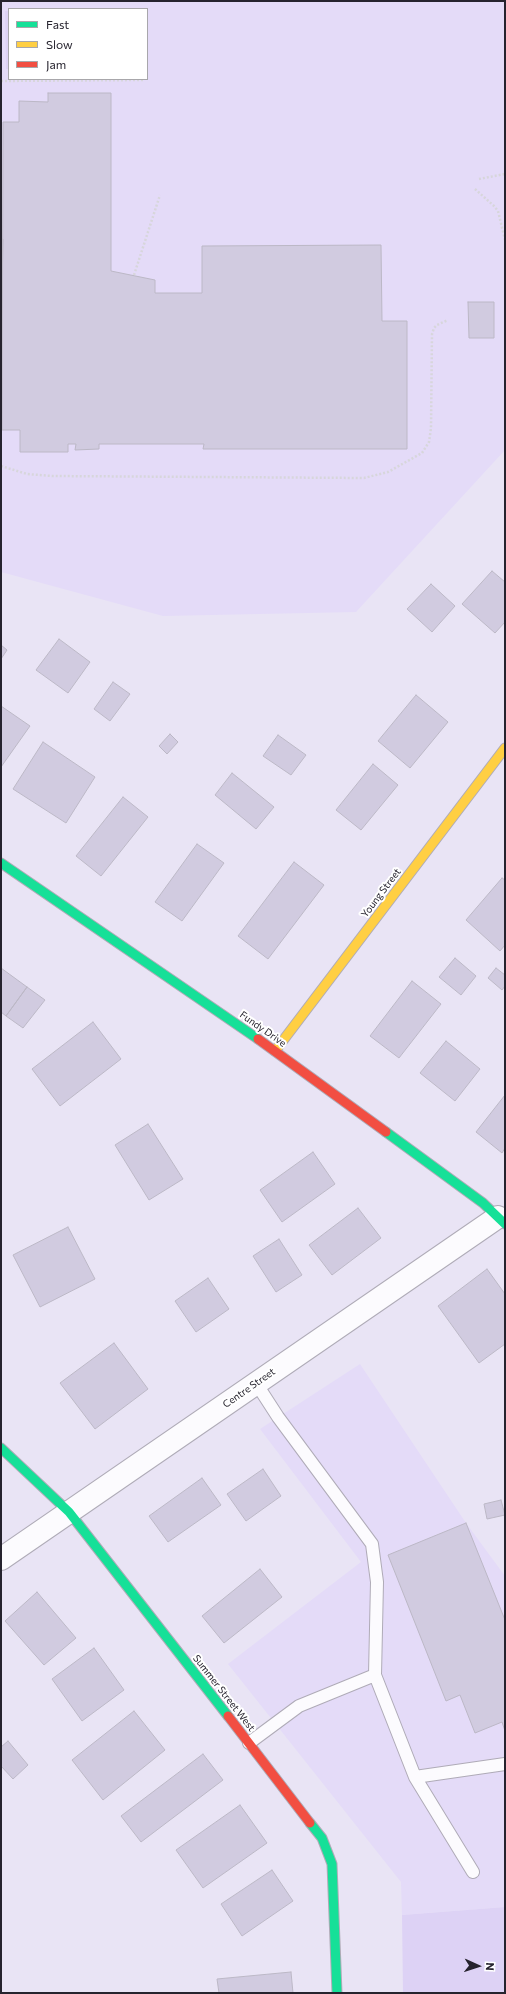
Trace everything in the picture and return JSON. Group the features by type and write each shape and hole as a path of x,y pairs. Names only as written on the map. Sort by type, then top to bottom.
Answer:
{"street":[{"name":"Young Street","path":"275,1051 505,748"},
{"name":"Fundy Drive","path":"1,863 275,1051 483,1203 501,1220"},
{"name":"Centre Street","path":"1,1559 256,1383 501,1220"},
{"name":"Summer Street West","path":"1,1448 69,1512 322,1838 332,1864 335,1894 338,1993"}],"lane":[{"path":"256,1383 278,1418 372,1544 377,1582 375,1675 414,1777 473,1872"},
{"path":"249,1743 299,1706 375,1675"},
{"path":"414,1777 505,1764"}],"path":[{"path":"1,81 145,80"},
{"path":"479,179 505,174"},
{"path":"475,189 494,206 498,212 505,240"},
{"path":"134,276 160,195"},
{"path":"1,466 27,474 52,476 364,478 388,472 422,453 429,442 431,428 432,334 437,325 448,320"}],"shaded area":[{"path":"1,1 505,1 505,450 356,612 163,616 1,572"},
{"path":"5,11 8,11 8,69 6,69"},
{"path":"360,1364 466,1523 505,1576 505,1907 402,1915 401,1882 228,1664 361,1562 260,1429"},
{"path":"505,1907 505,1993 403,1993 402,1915"}],"building":[{"path":"48,93 111,93 111,271 155,280 155,293 202,293 202,246 381,245 382,321 407,321 407,449 203,449 204,444 99,444 99,449 75,450 76,444 68,444 68,452 20,452 20,430 2,430 3,122 19,122 19,101 48,102"},
{"path":"1,239 3,239 1,331"},
{"path":"468,302 494,302 494,338 469,338"},
{"path":"492,571 505,582 505,622 495,633 462,604"},
{"path":"431,584 455,606 432,632 407,609"},
{"path":"59,639 90,662 68,693 36,670"},
{"path":"1,645 7,650 1,659"},
{"path":"113,682 130,694 110,721 94,709"},
{"path":"416,695 448,722 410,768 378,741"},
{"path":"1,706 30,726 1,767"},
{"path":"170,734 178,742 167,754 159,746"},
{"path":"278,735 306,755 291,775 263,756"},
{"path":"43,742 95,777 66,823 13,789"},
{"path":"373,764 398,785 361,830 336,810"},
{"path":"232,773 274,807 256,829 215,795"},
{"path":"123,797 148,817 101,876 76,856"},
{"path":"197,844 224,863 182,921 155,902"},
{"path":"294,862 324,885 268,959 238,936"},
{"path":"502,878 505,880 505,945 500,951 466,920"},
{"path":"455,958 476,976 461,995 439,977"},
{"path":"1,968 27,987 6,1016 1,1012"},
{"path":"496,968 505,975 505,986 502,990 488,978"},
{"path":"412,981 441,1004 399,1058 370,1036"},
{"path":"27,987 45,1000 23,1028 6,1016"},
{"path":"93,1022 121,1059 60,1106 32,1069"},
{"path":"446,1041 480,1069 455,1101 420,1073"},
{"path":"505,1095 505,1148 502,1153 476,1132"},
{"path":"148,1124 183,1179 149,1200 115,1145"},
{"path":"313,1152 335,1184 282,1222 260,1190"},
{"path":"358,1208 381,1238 332,1275 309,1245"},
{"path":"68,1227 95,1279 40,1307 13,1255"},
{"path":"279,1239 302,1275 276,1292 253,1256"},
{"path":"487,1269 505,1294 505,1344 479,1363 438,1306"},
{"path":"208,1278 229,1309 196,1332 175,1301"},
{"path":"114,1343 148,1389 95,1429 60,1383"},
{"path":"263,1469 281,1496 246,1521 227,1494"},
{"path":"202,1478 221,1505 168,1542 149,1516"},
{"path":"501,1500 505,1515 487,1519 484,1504"},
{"path":"466,1523 505,1620 505,1731 502,1722 475,1733 460,1695 446,1701 388,1555"},
{"path":"260,1569 282,1597 224,1643 202,1616"},
{"path":"37,1592 76,1638 44,1665 5,1621"},
{"path":"94,1648 124,1690 82,1721 52,1679"},
{"path":"134,1711 165,1750 103,1800 72,1760"},
{"path":"8,1741 28,1765 13,1779 1,1766 1,1747"},
{"path":"203,1754 223,1780 141,1842 121,1816"},
{"path":"240,1805 267,1843 203,1888 176,1850"},
{"path":"272,1870 293,1901 242,1936 221,1904"},
{"path":"291,1972 293,1993 219,1993 217,1979"}],"traffic: fast":[{"path":"1,863 258,1039"},
{"path":"386,1132 483,1203 505,1224"},
{"path":"1,1448 69,1512 228,1716"},
{"path":"310,1823 322,1838 332,1864 337,1993"}],"traffic: slow":[{"path":"275,1051 505,748"}],"traffic: jam":[{"path":"258,1039 386,1132"},
{"path":"228,1716 310,1823"}]}
